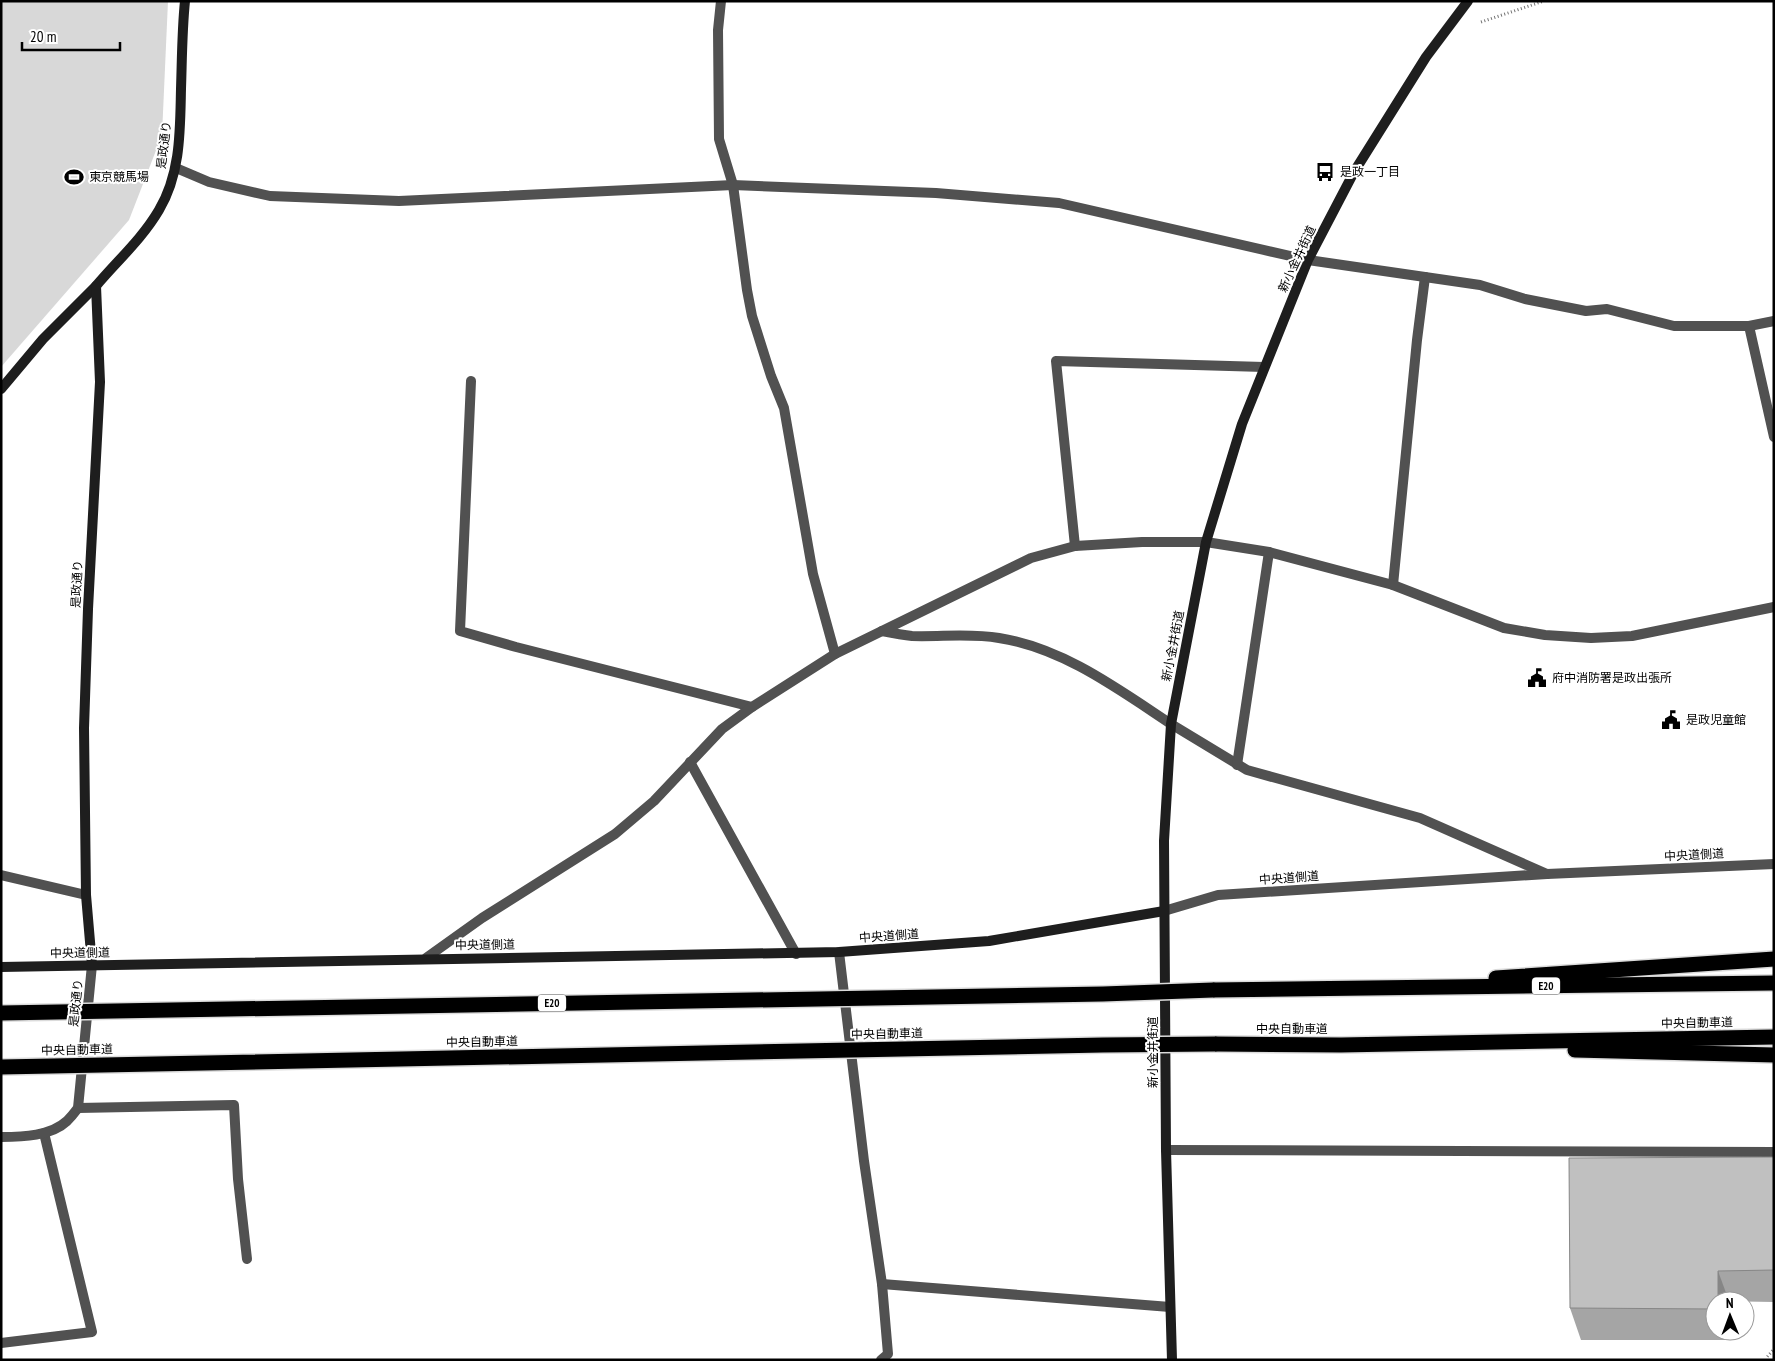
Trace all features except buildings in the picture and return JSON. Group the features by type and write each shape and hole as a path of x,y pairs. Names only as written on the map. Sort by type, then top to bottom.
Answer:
{"highway":[{"path":"1317,990 1774,959"},
{"name":"E20","path":"1,1013 1103,994 1213,990 1774,983"},
{"name":"中央自動車道","path":"1,1067 1103,1044 1341,1045 1774,1037"},
{"path":"1341,1045 1774,1055"}],"street":[{"name":"是政通り","path":"78,1108 92,965 86,896 84,728 88,609 100,382 96,286 145,232 160,209 176,168 180,132 184,1"},
{"path":"721,1 718,30 719,139 733,185 752,316 771,376 784,408 813,574 835,654"},
{"name":"新小金井街道","path":"1172,1360 1166,1150 1164,841 1171,724 1206,542 1242,424 1308,260 1354,172 1426,57 1468,1"},
{"path":"176,168 209,182 270,196 399,201 733,185 936,193 1059,203 1308,260 1480,285 1525,299 1586,311 1607,309 1674,326 1749,326 1774,321"},
{"path":"1393,586 1425,277"},
{"path":"1,389 43,340 96,286"},
{"path":"1749,326 1774,438"},
{"path":"1075,546 1056,360 1264,367"},
{"path":"471,381 460,631 752,707"},
{"path":"426,958 482,918 615,834 654,801 722,729 752,707 835,654 1030,558 1075,546 1142,542 1206,542 1269,552 1393,586 1504,628 1545,636 1591,638 1632,636 1774,606"},
{"path":"1237,765 1269,552"},
{"path":"882,632 911,636 961,634 1031,644 1086,670 1247,770 1420,818 1548,874"},
{"path":"690,762 796,954"},
{"name":"中央道側道","path":"1,967 838,952 989,940 1164,911 1218,895 1548,874 1774,864"},
{"path":"1,875 86,896"},
{"path":"838,952 864,1161 882,1284 888,1354 881,1360"},
{"path":"1,1137 29,1136 44,1133 67,1122 78,1108 234,1105 238,1178 247,1259"},
{"path":"1,1343 92,1332 44,1133"},
{"path":"1166,1150 1774,1152"},
{"path":"882,1284 1170,1307"}],"path":[{"path":"1443,34 1544,1"},
{"path":"1767,1360 1767,1357 1774,1349"}],"shaded area":[{"name":"東京競馬場","path":"1,1 168,1 162,135 129,220 1,367"}],"place":[{"name":"是政一丁目","path":"1325,172"},
{"name":"東京競馬場","path":"74,177"},
{"name":"府中消防署是政出張所","path":"1537,678"},
{"name":"是政児童館","path":"1671,720"}]}
